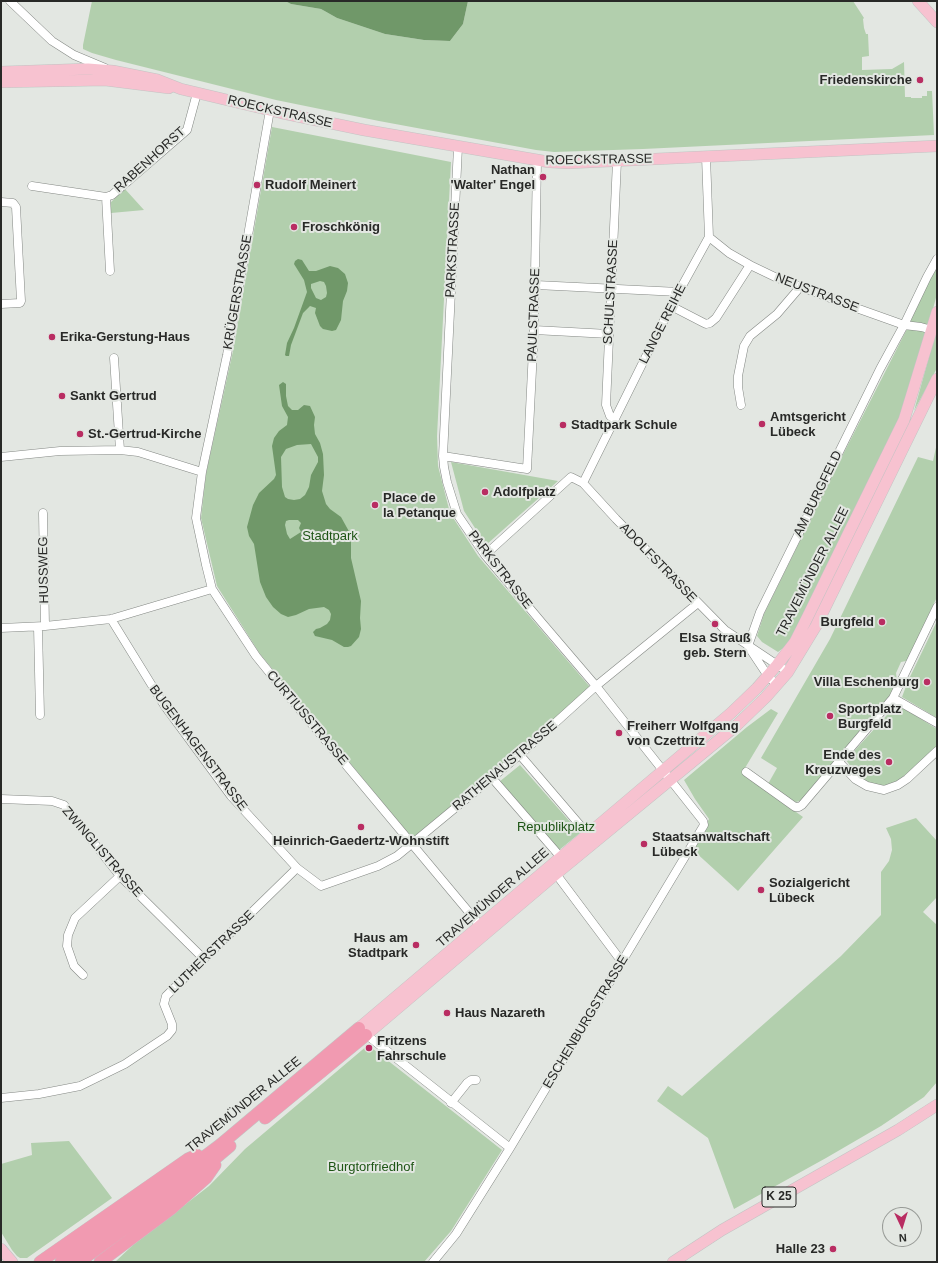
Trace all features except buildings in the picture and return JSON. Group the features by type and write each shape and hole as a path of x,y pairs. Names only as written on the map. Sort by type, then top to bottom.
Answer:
{"highway":[{"name":"TRAVEMÜNDER ALLEE","path":"79,1262 178,1189 222,1148 362,1032"},
{"name":"TRAVEMÜNDER ALLEE","path":"61,1262 222,1148"},
{"path":"40,1262 188,1159 222,1148"},
{"path":"100,1262 171,1209 206,1178 222,1148"}],"main road":[{"path":"922,2 937,22"},
{"name":"ROECKSTRASSE","path":"70,75 113,71 158,80 181,89 197,93 364,130 537,161 568,163 934,148"},
{"path":"1,72 70,75"},
{"path":"1,82 70,75"},
{"name":"ROECKSTRASSE","path":"70,75 181,89"},
{"name":"TRAVEMÜNDER ALLEE","path":"591,839 663,771 758,688 795,642 901,426 908,409 937,312"},
{"name":"TRAVEMÜNDER ALLEE","path":"362,1032 553,870 591,839 671,780 737,725 777,685 788,672 816,626 936,385"},
{"name":"K 25","path":"898,1130 937,1098"},
{"name":"K 25","path":"898,1130 937,1105"},
{"name":"K 25","path":"673,1262 752,1212 888,1135 937,1114"},
{"path":"1,1249 12,1262"}],"street":[{"name":"ROECKSTRASSE","path":"10,1 52,41 71,53 113,71"},
{"path":"70,75 71,53"},
{"name":"RABENHORST","path":"32,186 106,197 112,195 186,130 197,93"},
{"name":"KRÜGERSTRASSE","path":"202,472 227,355 270,110"},
{"name":"PARKSTRASSE","path":"458,147 443,456 445,475 457,514 485,555 596,686 671,780"},
{"path":"706,157 709,238"},
{"name":"PAULSTRASSE","path":"443,456 527,469 536,285 537,161"},
{"name":"SCHULSTRASSE","path":"615,419 610,416 606,405 617,161"},
{"path":"106,197 110,271"},
{"path":"1,202 13,203 16,207 21,302 1,304"},
{"name":"NEUSTRASSE","path":"709,238 729,253 750,265 859,309 904,325 932,330"},
{"name":"LANGE REIHE","path":"583,483 671,306 709,238"},
{"name":"AM BURGFELD","path":"748,646 760,612 880,369 937,259"},
{"path":"671,306 706,324 710,323 716,318 750,265"},
{"path":"536,285 679,292"},
{"path":"741,405 738,376 744,346 750,336 777,314 801,286"},
{"path":"534,330 609,334"},
{"path":"114,358 120,450"},
{"path":"1,457 60,451 120,450 138,452 202,472"},
{"name":"CURTIUSSTRASSE","path":"202,472 196,518 212,589 256,656 484,929"},
{"name":"ADOLFSTRASSE","path":"485,555 571,477 583,483 616,519 725,630 788,672"},
{"name":"HUSSWEG","path":"40,715 43,513"},
{"path":"1,628 41,627 111,619 212,589"},
{"name":"RATHENAUSTRASSE","path":"297,868 321,886 378,866 397,856 520,755 596,686 698,603"},
{"path":"746,772 795,807 802,805 894,698 937,607"},
{"name":"BUGENHAGENSTRASSE","path":"111,619 164,705 231,796 297,868"},
{"name":"ADOLFSTRASSE","path":"748,646 768,676 777,685"},
{"path":"894,698 937,723"},
{"path":"839,762 855,779 867,786 884,790 898,785 907,779 937,750"},
{"path":"520,755 591,839"},
{"path":"492,778 564,861"},
{"name":"ESCHENBURGSTRASSE","path":"433,1262 456,1234 510,1148 704,825 703,821 671,780"},
{"name":"ZWINGLISTRASSE","path":"1,799 52,801 64,805 120,876 204,959"},
{"name":"LUTHERSTRASSE","path":"1,1098 39,1094 80,1086 115,1069 167,1036 172,1030 172,1024 164,1004 166,996 297,868"},
{"path":"553,870 622,962"},
{"path":"83,975 74,966 67,946 68,935 75,918 120,876"},
{"path":"362,1032 510,1148"},
{"path":"451,1102 467,1083 471,1080 476,1080"}],"green space":[{"path":"92,1 285,1 291,4 321,9 337,18 385,34 424,40 450,41 463,24 468,1 853,1 864,18 864,28 866,34 868,34 869,56 862,57 862,70 892,69 904,62 905,97 922,98 922,96 927,96 927,91 932,91 934,135 643,149 554,152 536,150 276,100 92,53 83,49 83,45"},
{"name":"Stadtpark","path":"272,127 451,162 437,436 438,466 450,513 478,556 590,687 517,753 412,838 260,654 217,586 201,518 206,474 233,351"},
{"path":"125,189 144,210 111,213 110,203"},
{"path":"937,266 937,294 906,409 830,563 787,645 778,652 762,642 757,636 764,614 907,329 930,276"},
{"path":"937,328 937,368 914,411"},
{"name":"Burgfeld","path":"937,443 937,597 909,657 906,661 901,662 896,673 897,681 893,692 803,800 796,802 790,800 768,784 777,768 761,758 830,639 918,457 933,461"},
{"path":"451,462 558,481 486,545 464,511"},
{"path":"937,621 937,718 902,697 908,681"},
{"path":"897,704 937,729 937,747 895,784 877,788 859,778 846,760"},
{"path":"771,709 778,713 742,773 803,817 738,891 693,850 709,819 684,780 747,727"},
{"name":"Republikplatz","path":"520,765 580,833 558,851 499,782"},
{"path":"916,818 937,841 937,897 923,912 937,925 937,1082 924,1097 881,1126 734,1209 708,1138 657,1101 668,1086 682,1096 841,956 881,915 881,872 889,861 892,850 891,839 886,828"},
{"name":"Burgtorfriedhof","path":"368,1045 502,1150 451,1231 424,1262 115,1262 133,1245 209,1186 245,1149"},
{"path":"69,1141 112,1198 27,1258 20,1258 12,1250 1,1232 1,1164 32,1155 31,1143"}],"shaded area":[{"path":"285,1 468,1 463,24 450,41 424,40 385,34 337,18 321,9 291,4"},
{"path":"298,259 302,260 309,271 316,271 330,266 338,268 345,274 348,283 343,301 341,320 336,330 332,331 323,329 320,326 315,313 316,308 310,306 303,313 291,345 289,356 286,356 287,343 307,292 304,280 294,264","holes":["320,281 324,282 327,293 326,297 321,300 316,298 311,288 311,284"]},
{"path":"283,382 286,384 288,406 292,410 298,410 304,405 310,406 315,417 315,434 320,443 323,454 324,475 322,491 326,504 341,517 351,535 351,558 361,601 361,629 359,637 351,646 348,647 344,647 332,640 315,636 313,632 327,624 330,620 331,614 329,610 324,607 309,609 288,617 281,614 273,607 266,597 260,582 254,544 249,536 247,527 253,505 259,493 274,479 276,475 272,446 274,438 279,431 287,425 288,417 282,406 279,385","holes":["311,444 318,457 318,462 311,475 309,487 305,495 300,499 288,499 285,497 282,487 281,457 286,449 297,445","298,520 301,523 299,528 301,532 290,539 285,525 286,521"]}],"place":[{"name":"Friedenskirche","path":"920,80"},
{"name":"Nathan 'Walter' Engel","path":"543,177"},
{"name":"Rudolf Meinert","path":"257,185"},
{"name":"Froschkönig","path":"294,227"},
{"name":"Erika-Gerstung-Haus","path":"52,337"},
{"name":"Sankt Gertrud","path":"62,396"},
{"name":"Amtsgericht Lübeck","path":"762,424"},
{"name":"Stadtpark Schule","path":"563,425"},
{"name":"St.-Gertrud-Kirche","path":"80,434"},
{"name":"Adolfplatz","path":"485,492"},
{"name":"Place de la Petanque","path":"375,505"},
{"name":"Burgfeld","path":"882,622"},
{"name":"Elsa Strauß geb. Stern","path":"715,624"},
{"name":"Villa Eschenburg","path":"927,682"},
{"name":"Sportplatz Burgfeld","path":"830,716"},
{"name":"Freiherr Wolfgang von Czettritz","path":"619,733"},
{"name":"Ende des Kreuzweges","path":"889,762"},
{"name":"Heinrich-Gaedertz-Wohnstift","path":"361,827"},
{"name":"Staatsanwaltschaft Lübeck","path":"644,844"},
{"name":"Sozialgericht Lübeck","path":"761,890"},
{"name":"Haus am Stadtpark","path":"416,945"},
{"name":"Haus Nazareth","path":"447,1013"},
{"name":"Fritzens Fahrschule","path":"369,1048"},
{"name":"Halle 23","path":"833,1249"}]}
